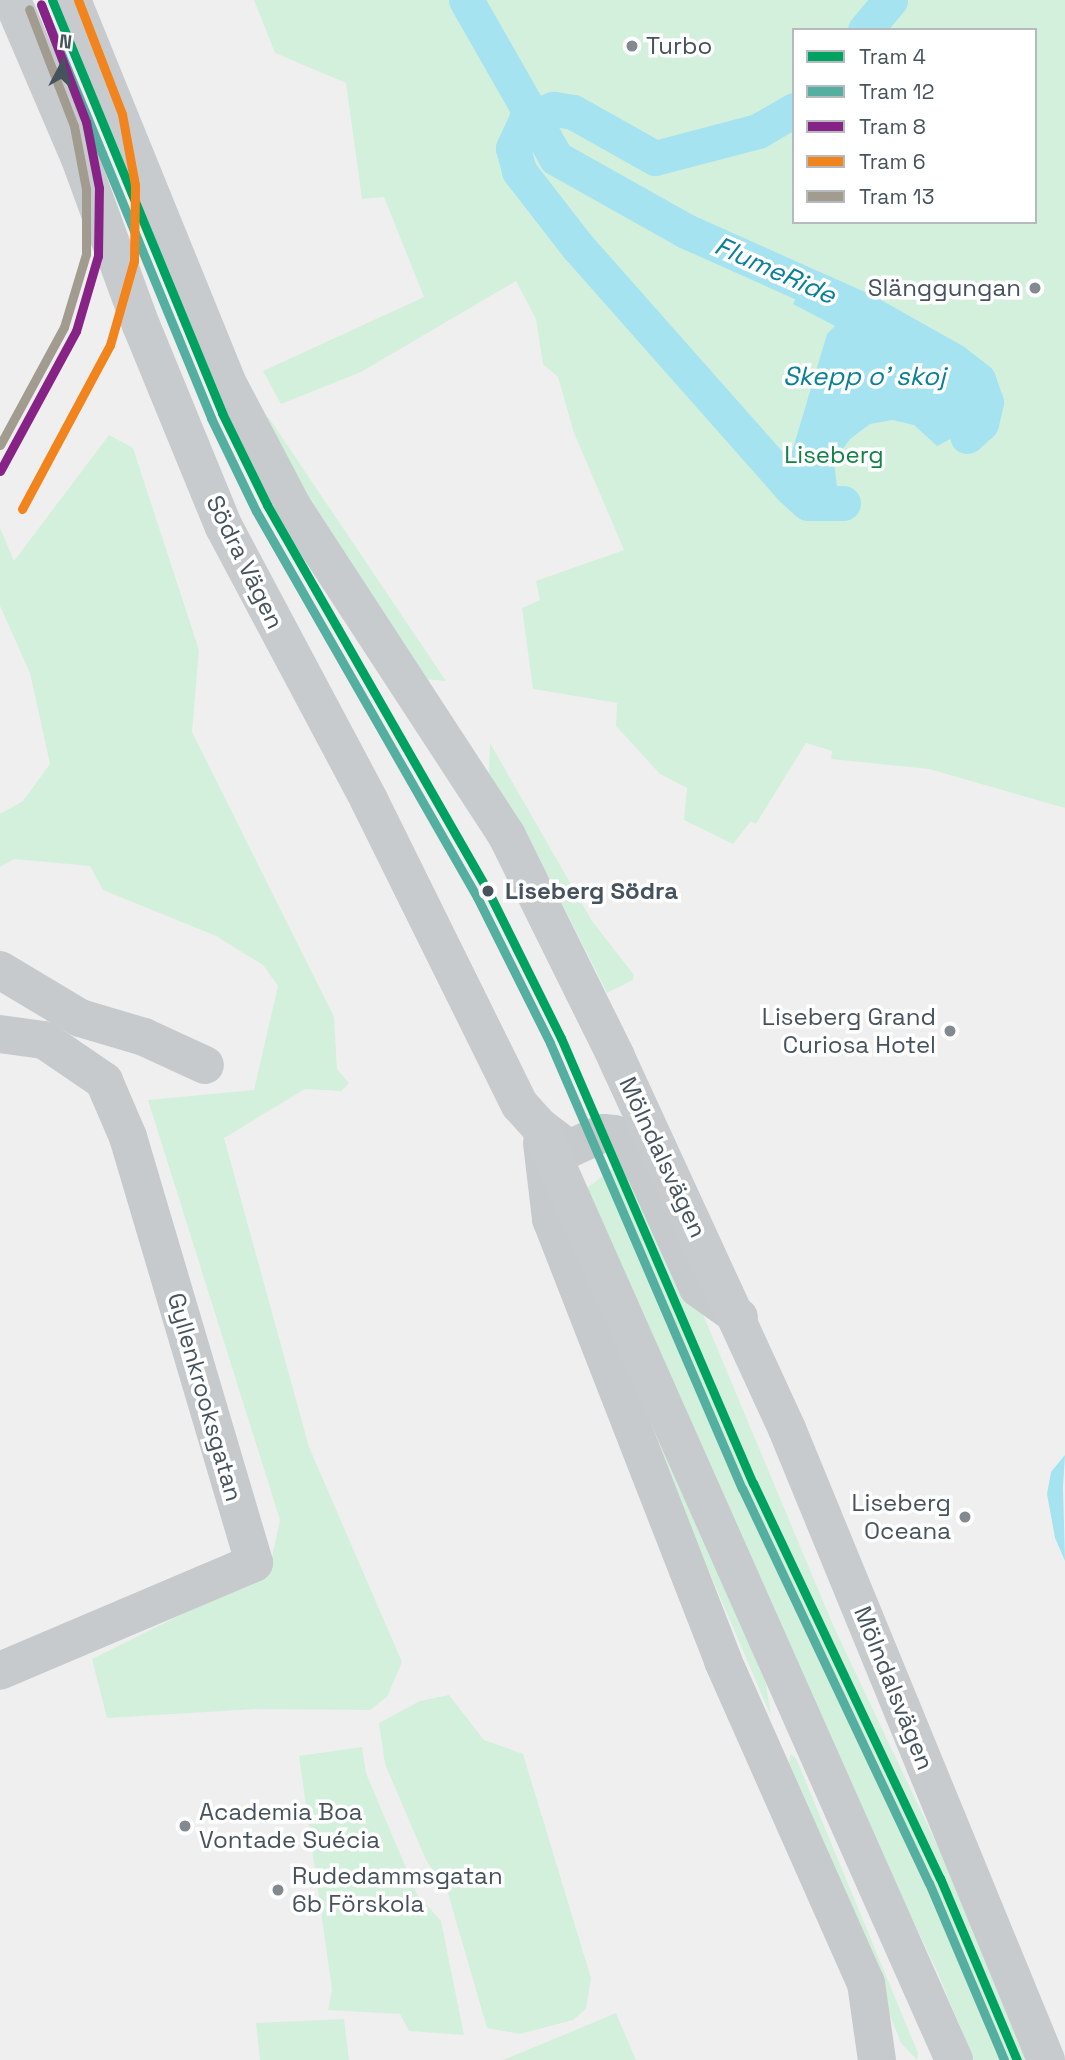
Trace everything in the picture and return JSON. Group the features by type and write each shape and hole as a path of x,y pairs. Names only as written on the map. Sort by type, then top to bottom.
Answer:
{"main road":[{"name":"Södra Vägen","path":"12,0 79,156 141,325 224,527 369,800 530,1116"},
{"name":"Mölndalsvägen","path":"72,0 228,382 292,506 506,836 606,1036 739,1317 1046,2060"},
{"path":"530,1116 782,1665 954,2060"}],"street":[{"path":"0,970 80,1018 144,1037 205,1065"},
{"name":"Gyllenkrooksgatan","path":"0,1034 44,1040 104,1081 128,1137 254,1563 0,1671"},
{"name":"Mölndalsvägen","path":"530,1116 569,1149 603,1133 619,1139 645,1171 698,1287 739,1317"},
{"path":"530,1116 551,1219 756,1740 866,1983 877,2060"},
{"path":"756,1740 785,1723 782,1665"}],"green space":[{"name":"Liseberg","path":"254,0 1065,0 1065,808 929,769 831,759 832,751 806,743 756,824 751,821 733,844 684,820 687,788 660,774 616,726 617,703 533,689 522,608 540,600 536,581 624,550 574,433 558,377 543,364 536,319 516,281 361,372 281,404 263,371 424,297 384,197 362,199 346,83 275,53"},
{"path":"262,415 269,418 446,681 423,679 381,624"},
{"path":"109,435 133,448 199,650 192,732 334,1017 337,1069 349,1083 341,1091 305,1089 224,1138 309,1447 402,1662 387,1697 370,1710 256,1709 107,1718 92,1659 269,1571 280,1520 148,1100 254,1090 278,986 263,965 216,936 103,890 90,866 14,859 0,867 0,814 23,801 50,764 30,673 0,606 0,528 14,561"},
{"path":"490,743 592,921 634,975 633,980 607,993 529,838 489,775"},
{"path":"616,1166 627,1168 700,1307 833,1625 982,1940 1030,2060 974,2060 936,1969 793,1667 587,1188"},
{"path":"590,1275 676,1465 766,1684 771,1716 655,1445"},
{"path":"449,1695 484,1740 523,1754 591,1978 586,2009 573,2020 520,2034 487,2028 448,1893 426,1860 385,1764 379,1723 420,1701"},
{"path":"362,1747 366,1773 417,1894 441,1921 464,2035 409,2031 400,2014 328,2010 332,1990 299,1756"},
{"path":"790,1754 796,1758 918,2053 917,2060 901,2043 789,1765"},
{"path":"616,2013 636,2060 503,2060 590,2024"},
{"path":"344,2019 349,2060 260,2060 256,2023"}],"water":[{"name":"Skepp o' skoj","path":"799,292 959,375 978,397 972,421 960,434 937,446 914,425 892,420 870,424 850,439 834,462 838,495 828,501 814,497 789,462 827,334 835,326 793,304"},
{"path":"1065,1455 1065,1561 1055,1538 1047,1494 1051,1472"}],"waterway":[{"name":"FlumeRide","path":"466,0 556,158 686,231 867,312 954,361 978,380 986,402 981,423 967,436"},
{"name":"FlumeRide","path":"867,28 890,0"},
{"name":"FlumeRide","path":"792,111 758,131 655,158 573,112 553,109 526,120 513,148 519,171 578,247 790,487 808,503 843,503"}],"tram line":[{"name":"4","path":"52,0 222,413 267,505 488,891 561,1038 753,1483 940,1878 1017,2060"},
{"name":"6","path":"22,509 110,345 134,261 135,185 122,114 78,0"},
{"name":"8","path":"0,471 76,331 98,256 99,188 86,122 41,4"},
{"name":"12","path":"41,5 211,418 256,511 477,897 550,1043 742,1488 929,1883 1004,2060"},
{"name":"13","path":"0,445 64,327 86,254 86,189 74,126 29,9"}],"place":[{"name":"Turbo","path":"632,46"},
{"name":"Slänggungan","path":"1035,288"},
{"name":"Liseberg Södra","path":"488,891"},
{"name":"Liseberg Grand Curiosa Hotel","path":"950,1031"},
{"name":"Liseberg Oceana","path":"965,1517"},
{"name":"Academia Boa Vontade Suécia","path":"185,1826"},
{"name":"Rudedammsgatan 6b Förskola","path":"278,1890"}]}
